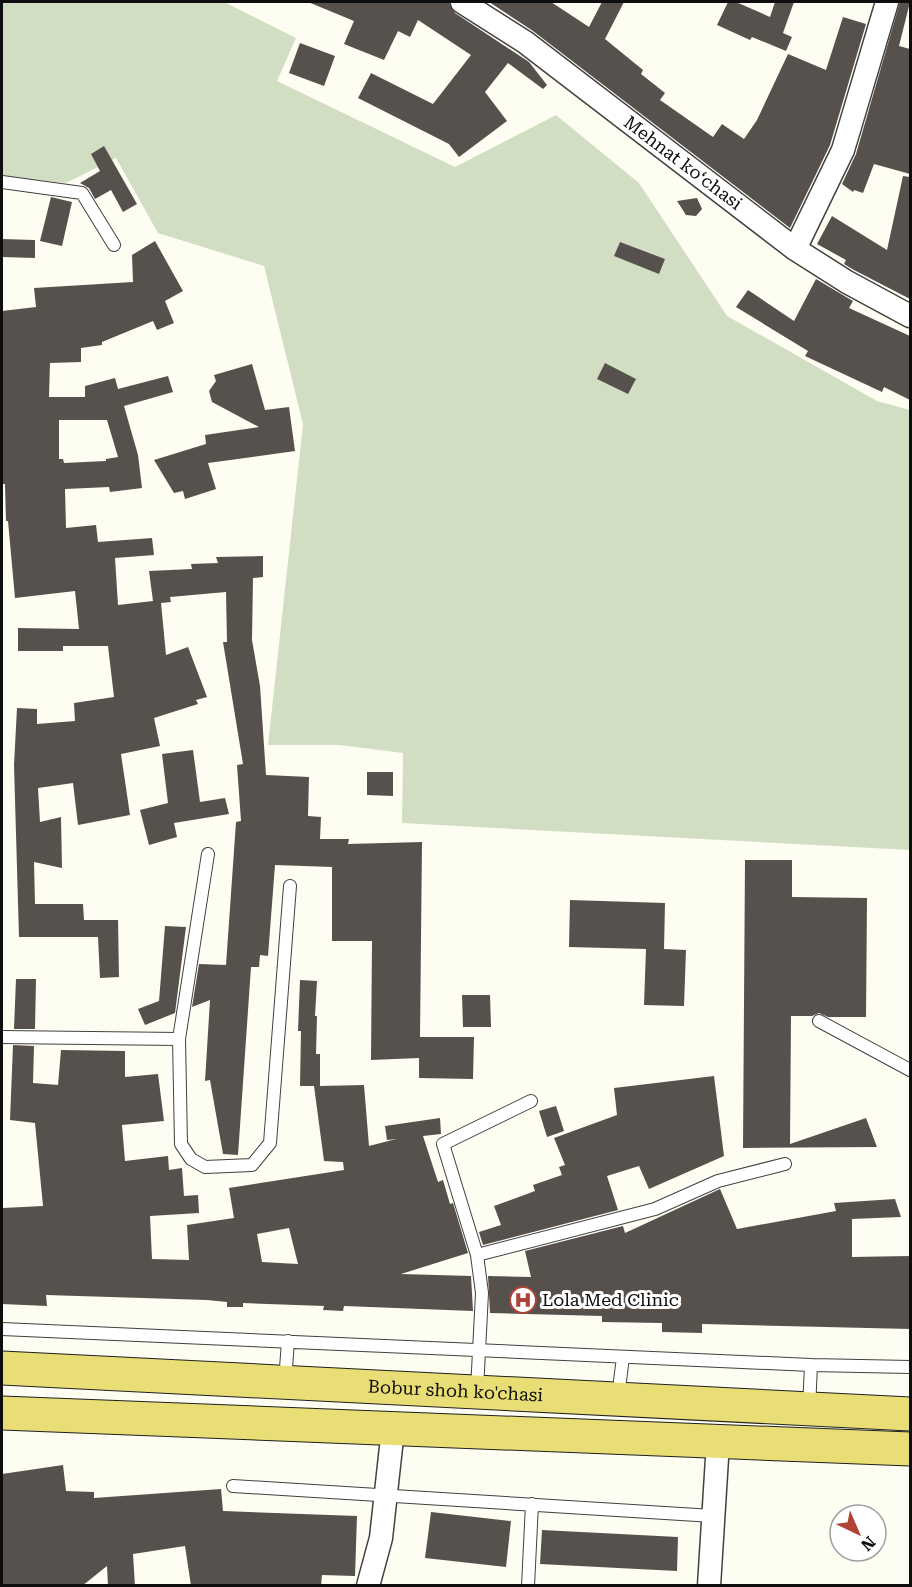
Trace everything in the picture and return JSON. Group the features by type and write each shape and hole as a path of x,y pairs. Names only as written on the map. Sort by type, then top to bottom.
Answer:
{"main road":[{"name":"Bobur shoh ko'chasi","path":"2,1368 617,1401 910,1414"},
{"path":"2,1413 910,1449"}],"street":[{"name":"Mehnat koʻchasi","path":"462,2 525,42 795,249 847,282 910,316"},
{"path":"795,249 843,150 887,2"},
{"path":"368,1586 381,1538 393,1429"},
{"path":"709,1586 718,1442"}],"lane":[{"path":"2,182 82,193 114,245"},
{"path":"207,854 179,1039 182,1144 190,1159 205,1167 252,1165 270,1143 290,886"},
{"path":"819,1022 910,1071"},
{"path":"2,1037 179,1039"},
{"path":"477,1393 482,1293 477,1255 443,1144 531,1101"},
{"path":"477,1255 655,1209 718,1181 785,1164"},
{"path":"2,1329 811,1365 910,1367"},
{"path":"285,1383 288,1341"},
{"path":"617,1401 623,1357"},
{"path":"809,1410 811,1365"},
{"path":"233,1486 713,1516"},
{"path":"528,1586 532,1504"}],"green space":[{"path":"2,2 224,2 296,38 277,81 455,167 556,115 639,183 727,316 877,401 910,410 910,850 402,823 403,753 339,745 268,745 303,424 264,266 158,233 116,158 66,183 2,177"}],"building":[{"path":"308,2 449,2 455,13 529,62 547,85 543,89 508,63 485,92 507,121 459,157 449,144 358,98 371,73 433,104 471,55 418,20 410,37 398,31 384,60 344,44 354,21"},
{"path":"489,2 551,2 589,27 602,2 624,2 605,39 643,70 641,74 665,93 660,100 713,137 722,124 744,139 757,120 788,54 826,70 843,17 866,24 830,145 790,228 533,31"},
{"path":"728,2 736,2 770,17 775,2 794,2 783,33 792,37 786,51 752,37 750,40 717,25"},
{"path":"900,2 910,2 899,46 910,49 910,174 874,164 863,193 854,190 853,192 842,184 856,154"},
{"path":"300,43 335,56 324,86 289,73"},
{"path":"104,146 137,204 123,212 111,190 95,199 89,188 80,183 100,171 91,154"},
{"path":"903,176 910,177 910,299 854,270 844,264 846,260 817,244 832,216 887,250"},
{"path":"51,197 72,202 62,246 40,241"},
{"path":"697,198 702,209 696,216 686,215 677,201"},
{"path":"2,239 35,240 35,258 2,257"},
{"path":"155,241 183,291 165,301 174,323 157,330 153,321 102,342 102,345 81,348 81,362 50,363 49,397 85,397 85,386 115,378 118,389 168,376 173,392 124,406 138,455 142,488 110,492 109,487 65,489 66,528 96,525 98,542 152,538 154,555 115,558 118,605 153,601 149,571 192,569 191,564 218,563 216,557 263,556 263,577 253,578 252,640 260,686 266,775 309,777 308,816 321,817 320,839 349,839 348,844 422,842 420,1037 474,1037 473,1079 419,1078 419,1058 371,1060 372,941 332,941 332,867 275,865 268,956 260,955 259,967 251,967 238,1155 223,1154 210,1080 205,1081 210,1000 192,1007 199,964 226,965 236,822 241,821 237,765 243,764 223,642 227,642 226,592 170,597 171,602 161,603 166,655 188,647 207,697 196,700 198,704 154,718 160,746 121,754 130,815 78,825 73,783 38,788 40,822 61,817 62,868 34,862 35,904 83,904 84,920 118,920 119,977 100,978 98,937 19,937 14,765 17,708 37,709 37,724 75,721 74,703 114,697 108,646 63,646 63,651 18,651 18,628 79,629 75,591 15,598 8,521 6,521 5,484 2,484 2,311 36,307 34,288 133,282 132,255","holes":["59,420 107,420 118,457 106,459 106,461 64,463 63,459 59,459"]},
{"path":"620,242 665,259 659,274 614,256"},
{"path":"816,279 853,301 849,308 910,336 910,400 884,387 882,392 805,356 808,351 736,307 748,290 794,321"},
{"path":"605,363 636,379 628,394 597,379"},
{"path":"252,364 265,410 289,407 295,451 208,463 216,489 185,499 183,491 174,493 154,460 206,444 205,435 259,427 212,402 209,391 216,381 214,375"},
{"path":"193,750 200,802 225,798 229,814 174,823 177,837 149,845 140,810 168,803 162,754"},
{"path":"367,772 393,772 393,796 367,795"},
{"path":"745,860 792,860 792,897 867,898 866,1017 828,1017 819,1013 812,1016 791,1016 790,1144 866,1118 877,1147 743,1148"},
{"path":"570,900 665,903 664,949 686,950 684,1006 644,1005 646,949 569,947"},
{"path":"165,926 186,927 175,1013 145,1025 138,1009 159,1001"},
{"path":"16,979 36,979 35,1029 14,1029"},
{"path":"300,980 317,981 316,1054 320,1054 320,1086 364,1085 369,1146 396,1139 387,1140 385,1126 440,1118 441,1134 423,1136 438,1182 443,1180 450,1204 453,1203 468,1253 401,1274 471,1276 473,1311 344,1306 343,1311 323,1310 324,1306 243,1303 243,1307 227,1307 227,1302 207,1300 46,1295 47,1306 2,1304 3,1208 43,1206 35,1123 10,1120 13,1045 34,1046 33,1083 58,1085 61,1050 125,1051 125,1077 158,1074 164,1121 122,1125 125,1161 168,1156 169,1170 182,1168 184,1196 198,1195 199,1213 150,1216 152,1259 189,1260 187,1225 234,1218 229,1188 344,1170 343,1162 324,1161 314,1086 300,1086 301,1031 298,1031","holes":["289,1228 298,1264 262,1262 257,1234"]},
{"path":"462,995 490,995 491,1027 463,1027"},
{"path":"714,1076 724,1156 649,1189 639,1166 607,1176 618,1210 483,1245 479,1232 501,1225 494,1206 535,1191 533,1185 562,1175 559,1167 565,1165 554,1138 617,1115 614,1088"},
{"path":"556,1106 564,1131 547,1137 539,1111"},
{"path":"720,1189 737,1229 836,1211 834,1203 895,1199 901,1217 852,1219 852,1257 910,1256 910,1329 702,1324 702,1333 662,1332 662,1323 602,1322 602,1316 490,1313 488,1276 531,1277 525,1251 623,1226 625,1233"},
{"path":"63,1465 66,1491 94,1492 94,1498 221,1489 223,1511 357,1516 355,1576 322,1575 321,1586 191,1586 185,1546 133,1554 135,1586 108,1586 107,1566 82,1586 2,1586 2,1474"},
{"path":"431,1512 511,1521 506,1567 425,1558"},
{"path":"542,1530 678,1537 677,1571 540,1564"}],"place":[{"name":"Lola Med Clinic","path":"523,1300"}]}
